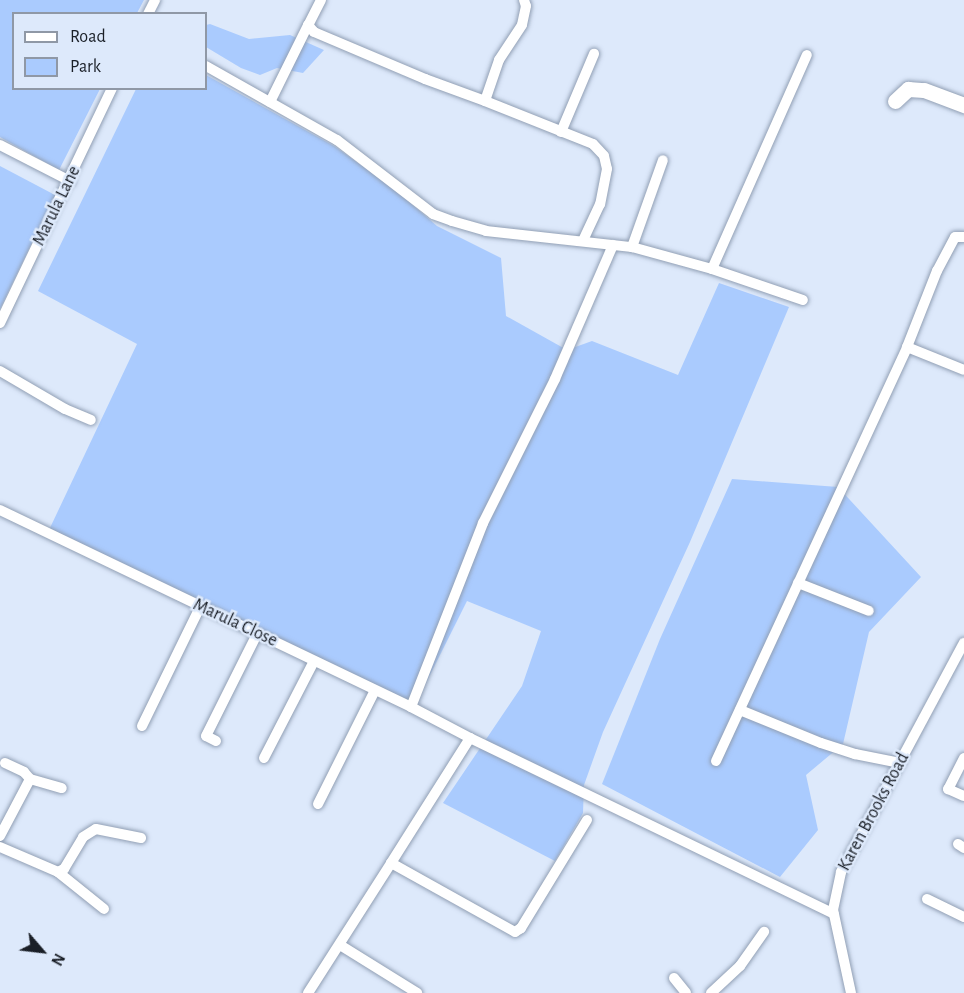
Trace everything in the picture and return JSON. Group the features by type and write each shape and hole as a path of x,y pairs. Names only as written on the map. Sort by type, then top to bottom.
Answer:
{"street":[{"path":"270,102 321,0"},
{"path":"485,101 499,60 522,25 526,6 524,0"},
{"path":"308,25 314,32 425,79 593,144 604,156 607,170 600,204 583,240"},
{"path":"561,132 594,54"},
{"path":"712,269 807,55"},
{"path":"207,67 337,140 433,214 486,231 632,247 712,269 802,300"},
{"path":"895,101 908,89 924,90 964,105"},
{"name":"Marula Lane","path":"0,323 111,90"},
{"path":"0,145 69,181"},
{"path":"632,247 663,160"},
{"path":"716,761 907,347 937,271 956,237 964,237"},
{"path":"411,707 483,523 555,379 613,245"},
{"path":"907,347 964,370"},
{"path":"0,371 65,410 91,420"},
{"name":"Marula Close","path":"0,510 314,660 834,914"},
{"path":"798,583 869,611"},
{"path":"142,726 200,607"},
{"path":"216,741 206,736 257,634"},
{"name":"Karen Brooks Road","path":"851,993 834,914 836,889 841,872 964,643"},
{"path":"264,758 314,660"},
{"path":"318,804 375,690"},
{"path":"740,710 830,746 900,763"},
{"path":"308,993 470,738"},
{"path":"964,758 948,789 964,796"},
{"path":"5,763 24,772 30,779 48,789 62,788"},
{"path":"0,836 30,779"},
{"path":"391,863 515,932 520,928 587,820"},
{"path":"58,872 64,869 83,837 96,829 141,838"},
{"path":"0,847 58,872 104,909"},
{"path":"927,899 964,917"},
{"path":"711,993 740,966 764,932"},
{"path":"340,945 417,993"},
{"path":"674,978 686,993"}],"green space":[{"path":"0,0 144,0 138,12 12,12 12,90 99,90 59,170 0,137"},
{"path":"207,25 249,39 290,35 324,50 303,73 277,68 260,75 241,68 207,48"},
{"path":"207,76 334,146 393,188 437,226 501,258 506,316 567,350 592,341 678,375 719,283 789,307 690,542 603,732 584,785 583,813 555,861 443,803 522,686 541,631 467,601 415,705 49,530 137,344 38,291 136,90 207,90"},
{"path":"0,166 55,195 0,309"},
{"path":"732,479 838,487 921,577 869,632 843,744 806,775 818,830 780,877 602,784 660,639"}]}
